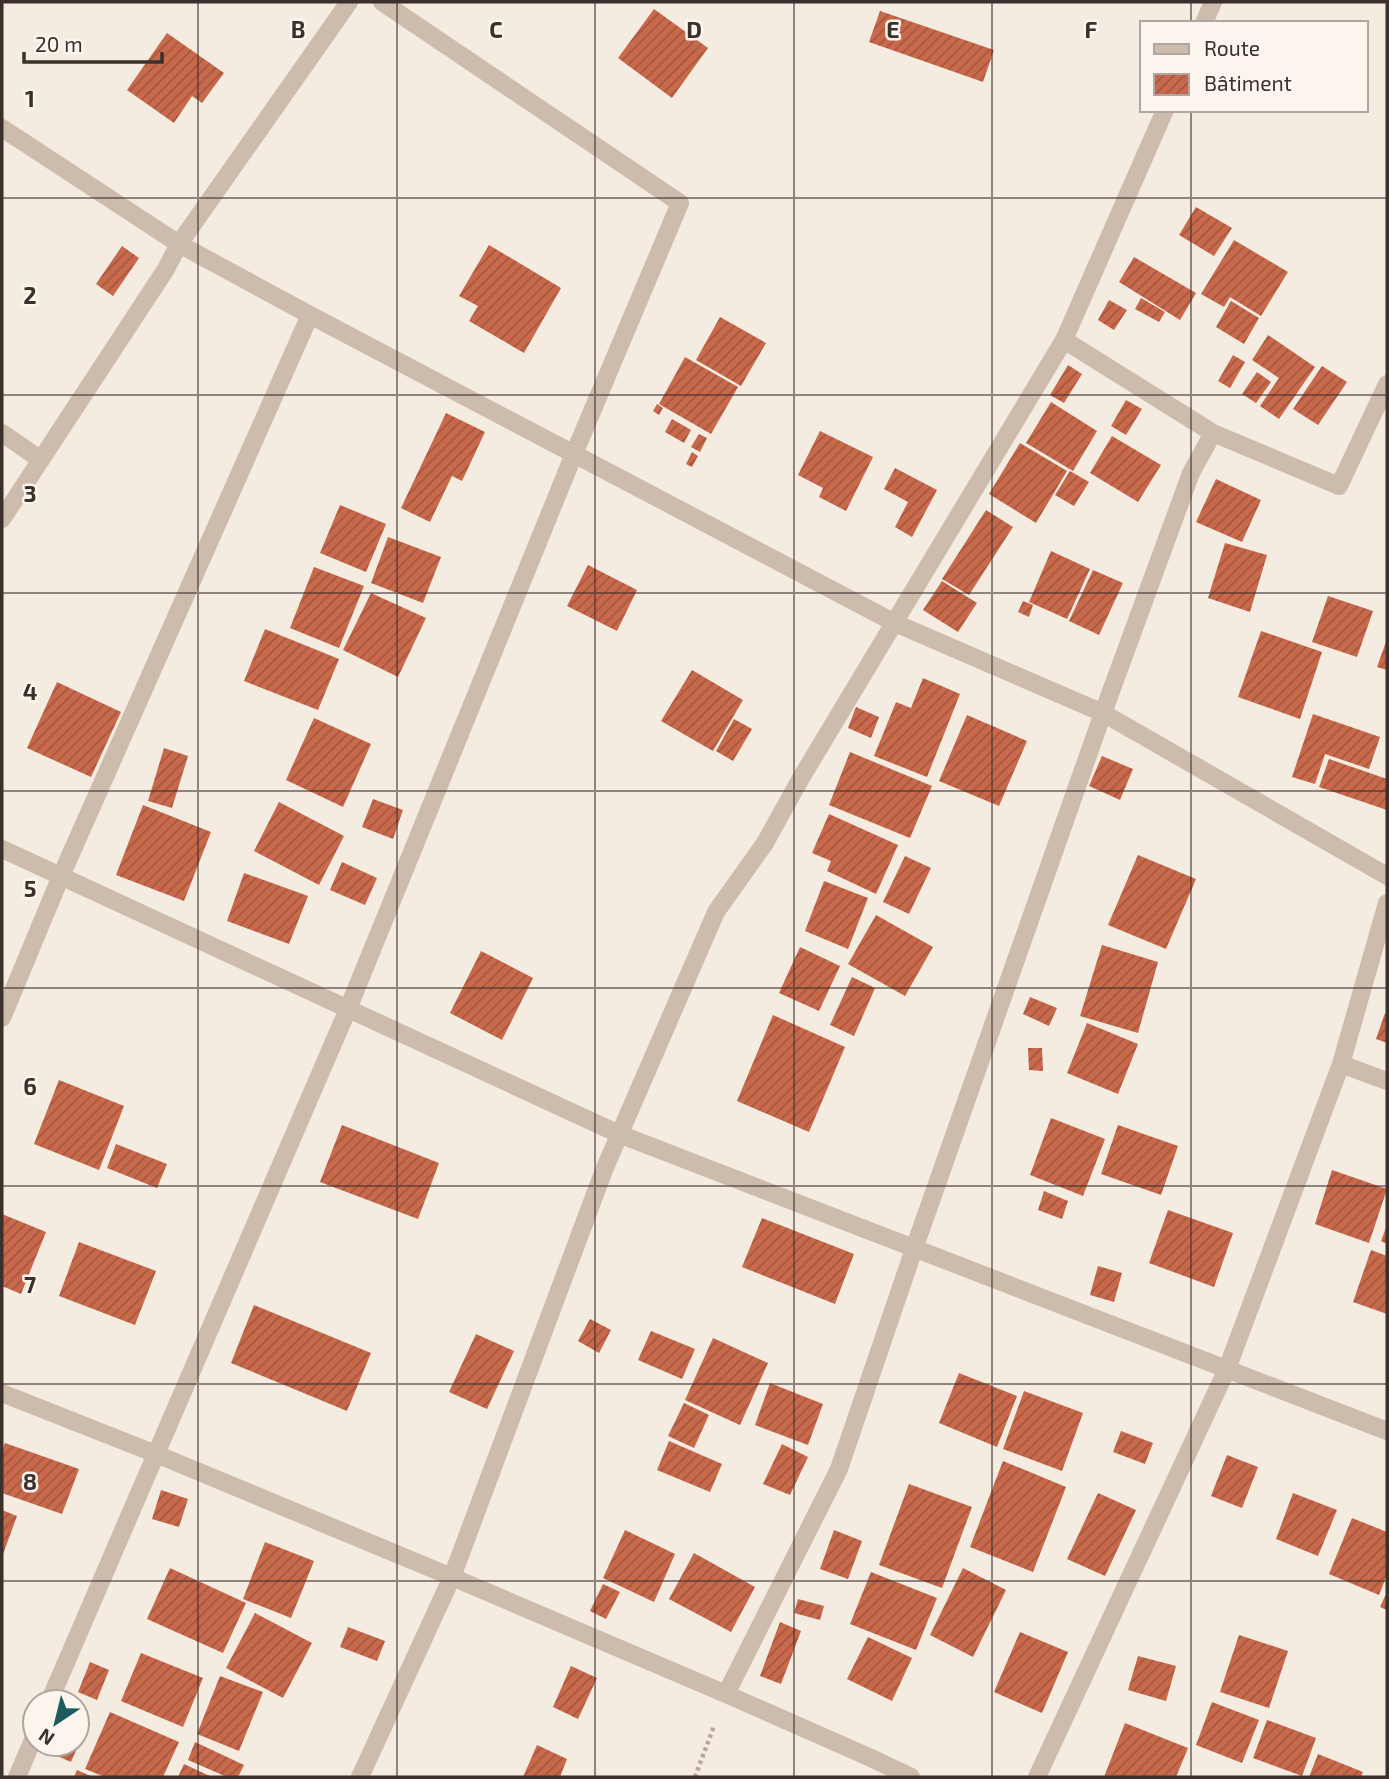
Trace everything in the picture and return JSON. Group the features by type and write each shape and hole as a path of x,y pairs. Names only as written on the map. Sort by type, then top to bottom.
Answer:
{"street":[{"path":"2,519 166,269 179,244 349,2"},
{"path":"55,1688 348,1009 574,454 680,203 382,2"},
{"path":"1205,21 1213,2"},
{"path":"360,1777 452,1577 604,1170 716,912 765,843 801,778 1064,340 1165,112"},
{"path":"2,128 179,244 310,315 895,623 1103,713 1387,876"},
{"path":"2,1018 61,876 310,315"},
{"path":"1064,340 1213,433 1339,486 1387,384"},
{"path":"2,433 41,460"},
{"path":"726,1694 839,1469 1103,713 1191,473 1213,433"},
{"path":"2,849 619,1134 1387,1431"},
{"path":"1037,1777 1227,1369 1341,1064 1387,903"},
{"path":"1341,1064 1387,1081"},
{"path":"2,1393 452,1577 726,1694 911,1777"},
{"path":"17,1777 25,1758"}],"path":[{"path":"695,1777 726,1694"}],"building":[{"path":"654,9 708,48 672,98 618,58"},
{"path":"880,11 994,50 983,82 869,42"},
{"path":"167,33 224,73 202,103 192,96 174,123 127,90"},
{"path":"1196,207 1232,228 1214,256 1179,235"},
{"path":"1234,240 1288,272 1261,316 1230,297 1224,307 1201,294"},
{"path":"489,245 561,288 524,353 469,321 478,306 459,296"},
{"path":"122,246 139,258 113,296 96,284"},
{"path":"1134,257 1196,293 1180,320 1119,282"},
{"path":"1141,298 1165,312 1159,322 1135,309"},
{"path":"1109,300 1127,310 1114,330 1098,320"},
{"path":"1231,301 1259,318 1244,344 1216,327"},
{"path":"720,317 766,343 741,386 696,360"},
{"path":"1268,335 1315,367 1279,419 1260,406 1279,378 1252,360"},
{"path":"1233,355 1245,362 1230,388 1218,381"},
{"path":"685,357 738,387 711,434 659,404"},
{"path":"1068,365 1082,374 1064,403 1050,395"},
{"path":"1322,366 1347,382 1318,425 1293,409"},
{"path":"1257,372 1271,382 1256,403 1242,394"},
{"path":"1126,400 1142,409 1126,435 1111,426"},
{"path":"1051,402 1097,431 1073,471 1026,443"},
{"path":"657,404 663,408 659,415 653,411"},
{"path":"446,413 485,432 462,481 452,476 430,522 401,508"},
{"path":"672,419 691,430 684,443 665,432"},
{"path":"820,431 873,457 846,511 819,497 823,488 798,475"},
{"path":"699,434 707,438 700,452 691,447"},
{"path":"1112,436 1161,465 1138,502 1090,473"},
{"path":"1020,443 1067,471 1036,523 989,494"},
{"path":"692,452 698,456 692,467 686,464"},
{"path":"895,468 937,490 912,537 895,527 908,502 884,489"},
{"path":"1070,471 1089,482 1074,506 1055,495"},
{"path":"1216,479 1261,500 1242,542 1196,522"},
{"path":"340,505 386,524 366,572 320,553"},
{"path":"986,510 1013,527 969,595 942,579"},
{"path":"388,537 441,557 423,603 371,583"},
{"path":"1225,543 1267,555 1250,612 1208,598"},
{"path":"1051,551 1090,569 1067,619 1029,602"},
{"path":"588,565 637,590 617,631 567,606"},
{"path":"314,567 364,586 339,648 290,628"},
{"path":"1093,570 1123,583 1099,635 1069,621"},
{"path":"942,581 977,603 958,632 923,610"},
{"path":"371,593 426,618 398,677 343,650"},
{"path":"1328,596 1373,611 1357,657 1312,642"},
{"path":"1023,601 1033,605 1029,617 1018,612"},
{"path":"265,629 339,659 318,710 244,681"},
{"path":"1261,631 1322,652 1300,719 1238,697"},
{"path":"1387,639 1387,670 1377,667"},
{"path":"692,670 743,700 713,751 661,721"},
{"path":"923,678 960,694 927,777 874,756 896,702 911,708"},
{"path":"57,682 121,712 91,777 27,748"},
{"path":"856,707 879,717 871,738 848,728"},
{"path":"1313,714 1380,737 1369,769 1325,754 1315,784 1292,777"},
{"path":"967,715 1027,741 999,806 939,781"},
{"path":"314,718 371,744 343,807 286,780"},
{"path":"734,719 752,729 733,761 716,751"},
{"path":"164,748 188,756 172,808 148,801"},
{"path":"850,752 932,786 910,838 829,805"},
{"path":"1102,756 1133,769 1120,800 1089,786"},
{"path":"1329,759 1387,779 1387,810 1319,787"},
{"path":"373,799 403,810 393,839 362,827"},
{"path":"279,802 344,836 319,885 254,851"},
{"path":"143,805 211,832 184,901 116,875"},
{"path":"829,814 898,845 876,894 827,871 831,861 812,853"},
{"path":"1138,855 1196,879 1166,949 1108,925"},
{"path":"905,856 931,868 909,914 883,902"},
{"path":"342,862 377,878 365,905 330,890"},
{"path":"244,873 308,896 289,944 227,921"},
{"path":"824,881 868,898 848,949 805,931"},
{"path":"876,915 933,947 905,996 848,964"},
{"path":"1102,945 1158,962 1138,1033 1080,1016"},
{"path":"800,947 840,966 819,1011 779,993"},
{"path":"481,951 533,978 502,1040 450,1013"},
{"path":"852,977 875,988 854,1036 830,1025"},
{"path":"1030,997 1057,1008 1049,1026 1023,1014"},
{"path":"1385,1013 1387,1014 1387,1043 1376,1039"},
{"path":"773,1015 845,1047 809,1132 737,1101"},
{"path":"1087,1023 1138,1044 1118,1094 1067,1073"},
{"path":"1028,1048 1042,1048 1043,1071 1029,1070"},
{"path":"59,1080 124,1106 99,1170 34,1144"},
{"path":"1051,1118 1105,1139 1083,1196 1030,1175"},
{"path":"342,1125 439,1163 418,1219 320,1182"},
{"path":"1118,1125 1178,1146 1161,1195 1101,1174"},
{"path":"116,1144 167,1164 157,1188 107,1168"},
{"path":"1332,1170 1387,1189 1369,1243 1315,1224"},
{"path":"1044,1191 1068,1201 1062,1219 1038,1210"},
{"path":"1168,1210 1233,1233 1214,1287 1149,1263"},
{"path":"2,1214 46,1232 21,1294 2,1286"},
{"path":"762,1218 854,1254 835,1304 742,1267"},
{"path":"1387,1225 1387,1244 1381,1241"},
{"path":"79,1242 156,1271 135,1325 59,1296"},
{"path":"1371,1250 1387,1256 1387,1314 1353,1302"},
{"path":"1098,1266 1122,1273 1114,1302 1090,1295"},
{"path":"254,1305 371,1353 347,1411 231,1363"},
{"path":"590,1319 611,1330 599,1353 578,1341"},
{"path":"651,1331 695,1349 682,1379 638,1360"},
{"path":"476,1334 514,1351 487,1409 449,1392"},
{"path":"713,1338 768,1363 740,1425 685,1400"},
{"path":"959,1373 1017,1396 997,1447 939,1423"},
{"path":"770,1383 823,1404 808,1445 755,1425"},
{"path":"1024,1391 1083,1413 1062,1471 1003,1449"},
{"path":"684,1403 709,1415 694,1448 668,1436"},
{"path":"1121,1431 1153,1443 1145,1464 1113,1452"},
{"path":"669,1441 722,1464 710,1492 657,1470"},
{"path":"5,1443 79,1469 62,1514 2,1493 2,1451"},
{"path":"782,1444 808,1457 790,1495 763,1484"},
{"path":"1227,1455 1258,1467 1242,1508 1211,1496"},
{"path":"1003,1461 1066,1487 1033,1572 970,1547"},
{"path":"909,1484 972,1507 942,1588 879,1565"},
{"path":"161,1490 188,1499 179,1527 152,1519"},
{"path":"1098,1493 1136,1510 1105,1576 1067,1559"},
{"path":"1293,1493 1337,1510 1318,1556 1276,1539"},
{"path":"2,1510 17,1516 2,1557"},
{"path":"1352,1518 1387,1532 1387,1575 1379,1595 1329,1574"},
{"path":"625,1530 675,1554 654,1602 603,1578"},
{"path":"834,1530 862,1541 848,1579 820,1569"},
{"path":"265,1542 314,1561 291,1618 243,1599"},
{"path":"694,1553 755,1587 731,1632 669,1599"},
{"path":"170,1568 246,1603 223,1653 147,1619"},
{"path":"963,1568 1006,1590 973,1657 930,1635"},
{"path":"871,1572 937,1598 916,1650 850,1624"},
{"path":"603,1584 620,1592 606,1619 590,1611"},
{"path":"1387,1592 1387,1610 1380,1607"},
{"path":"798,1599 824,1606 820,1620 794,1613"},
{"path":"255,1613 312,1643 283,1698 226,1668"},
{"path":"780,1622 801,1631 781,1684 760,1676"},
{"path":"348,1627 385,1641 377,1661 340,1647"},
{"path":"1020,1632 1068,1652 1042,1713 994,1692"},
{"path":"1239,1635 1288,1651 1269,1708 1220,1692"},
{"path":"868,1637 912,1658 892,1701 847,1679"},
{"path":"141,1653 203,1678 183,1727 121,1701"},
{"path":"1138,1656 1176,1666 1166,1701 1128,1690"},
{"path":"90,1662 109,1670 97,1700 91,1697 91,1688 80,1688"},
{"path":"571,1666 597,1678 578,1719 553,1707"},
{"path":"220,1676 263,1692 239,1751 197,1734"},
{"path":"1212,1702 1259,1720 1242,1763 1196,1745"},
{"path":"110,1712 179,1742 163,1777 105,1777 85,1769"},
{"path":"1267,1720 1316,1738 1302,1776 1253,1758"},
{"path":"1125,1723 1188,1748 1176,1777 1104,1777"},
{"path":"195,1742 244,1765 238,1777 227,1777 188,1760"},
{"path":"537,1745 567,1759 560,1777 523,1777"},
{"path":"1318,1754 1363,1772 1361,1777 1309,1777"},
{"path":"184,1764 212,1777 178,1777"},
{"path":"77,1770 93,1777 74,1777"}]}
